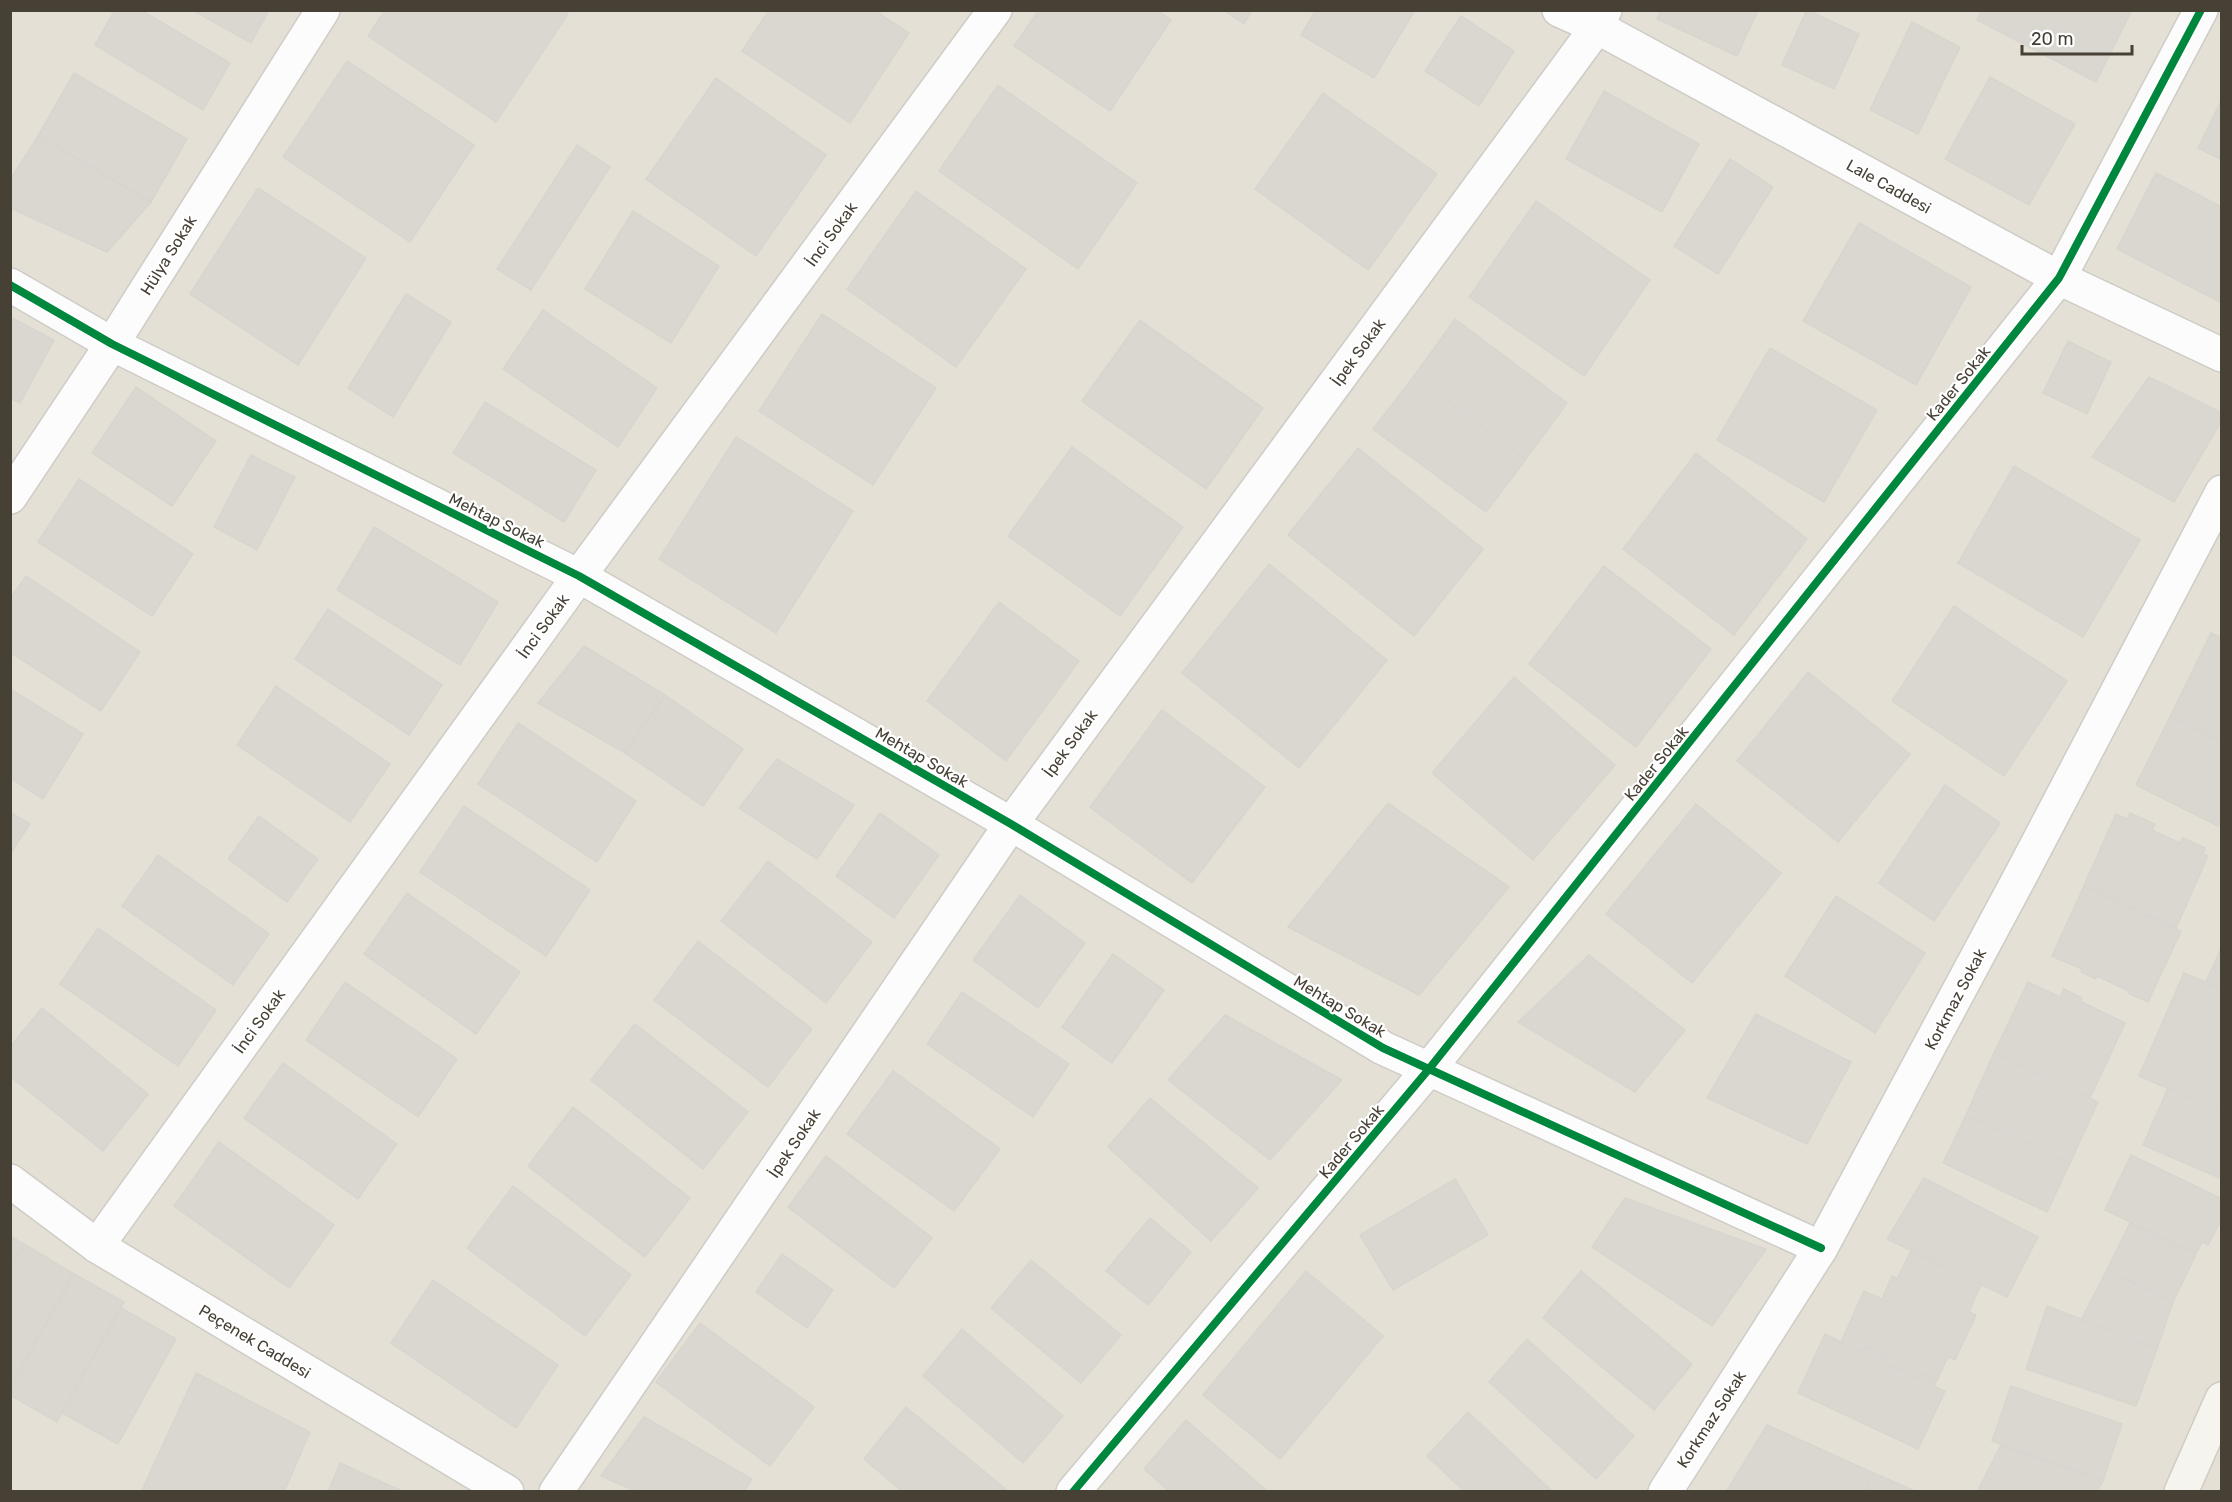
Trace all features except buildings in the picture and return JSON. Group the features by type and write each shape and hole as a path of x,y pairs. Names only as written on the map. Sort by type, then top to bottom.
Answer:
{"main road":[{"path":"2181,1491 2222,1399"}],"street":[{"name":"Hülya Sokak","path":"10,497 112,344 323,10"},
{"name":"İnci Sokak","path":"97,1246 579,576 995,10"},
{"name":"Lale Caddesi","path":"1559,10 1601,19 2059,278 2222,355"},
{"name":"Kader Sokak","path":"1073,1491 1429,1069 2059,278 2201,10"},
{"name":"İpek Sokak","path":"556,1491 1011,824 1601,19"},
{"name":"Mehtap Sokak","path":"10,285 112,344 579,576 1011,824 1383,1048 1821,1248"},
{"name":"Korkmaz Sokak","path":"1665,1491 1821,1248 2022,873 2222,492"},
{"name":"Peçenek Caddesi","path":"10,1181 97,1246 507,1491"}],"shaded area":[{"path":"11,11 2221,11 2221,1491 11,1491"}],"cycle path":[{"path":"1073,1492 1429,1069 2059,278 2201,10"},
{"path":"10,285 112,344 579,576 1011,824 1383,1048 1821,1248"}]}
